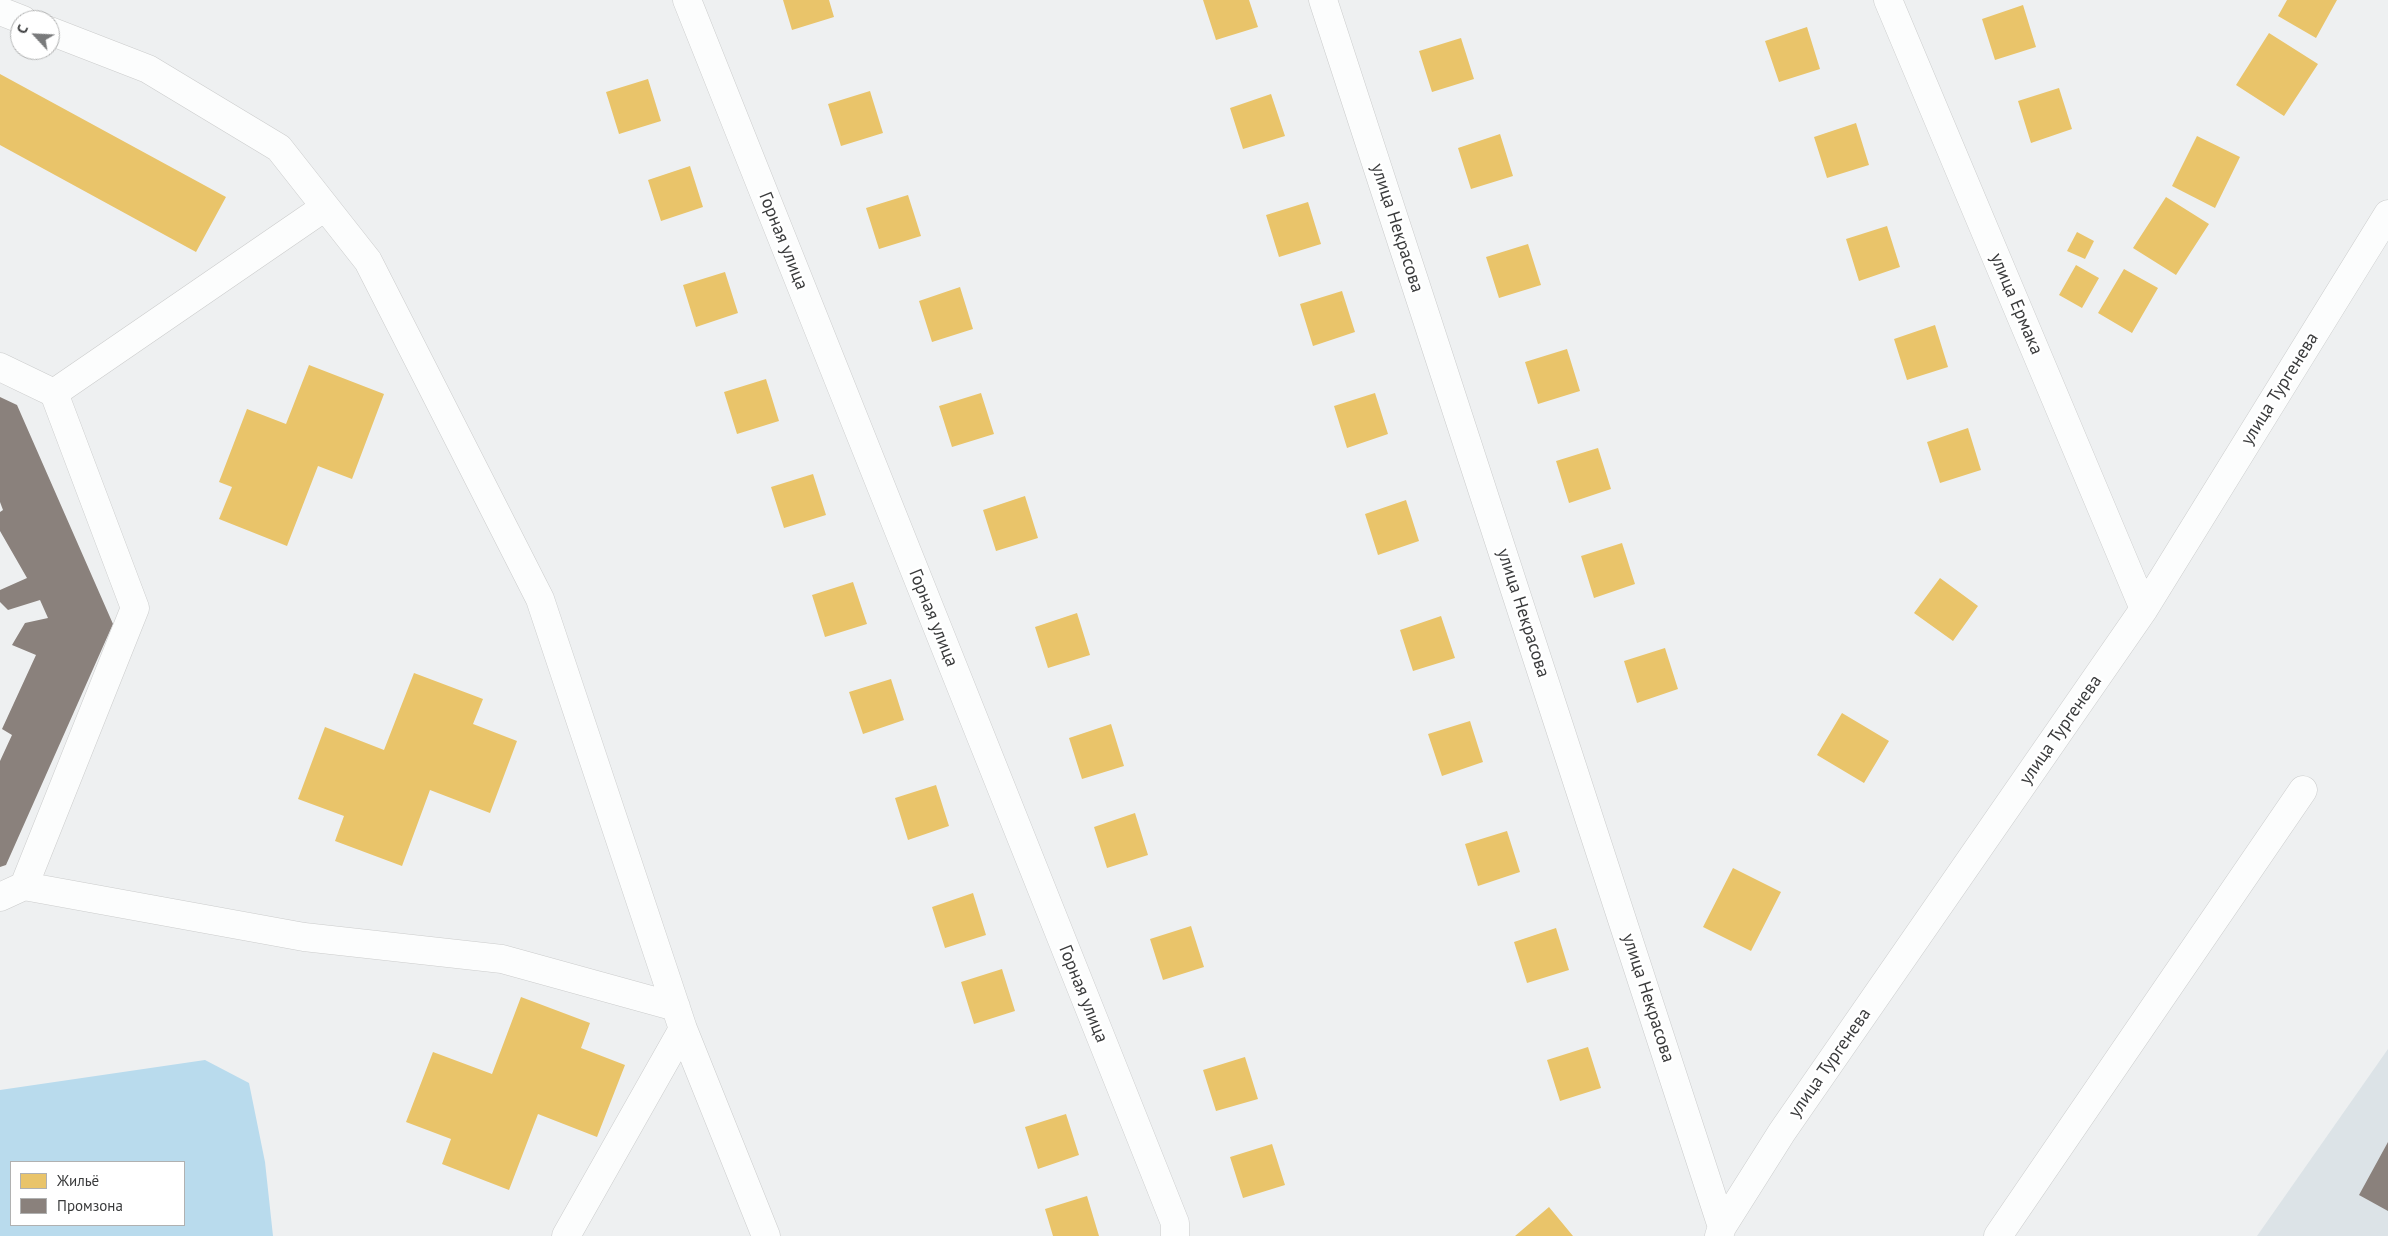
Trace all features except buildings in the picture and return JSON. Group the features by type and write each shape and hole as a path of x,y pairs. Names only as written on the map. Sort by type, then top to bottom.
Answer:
{"street":[{"name":"Горная улица","path":"687,0 1175,1223 1175,1236"},
{"name":"улица Некрасова","path":"1323,0 1721,1231"},
{"name":"улица Ермака","path":"1888,0 2144,609"},
{"path":"60,35 148,69 280,148 368,261 540,598 679,1018 766,1236"},
{"path":"54,393 325,207"},
{"name":"улица Тургенева","path":"1721,1231 1782,1132 2144,609 2388,214"},
{"path":"0,367 54,393 135,608 12,892 304,937 502,959 679,1018"},
{"path":"1998,1236 2303,790"},
{"path":"566,1236 679,1018"}],"shaded area":[{"path":"2388,1049 2388,1236 2257,1236"},
{"path":"205,1060 249,1083 265,1162 273,1236 0,1236 0,1090"}]}
